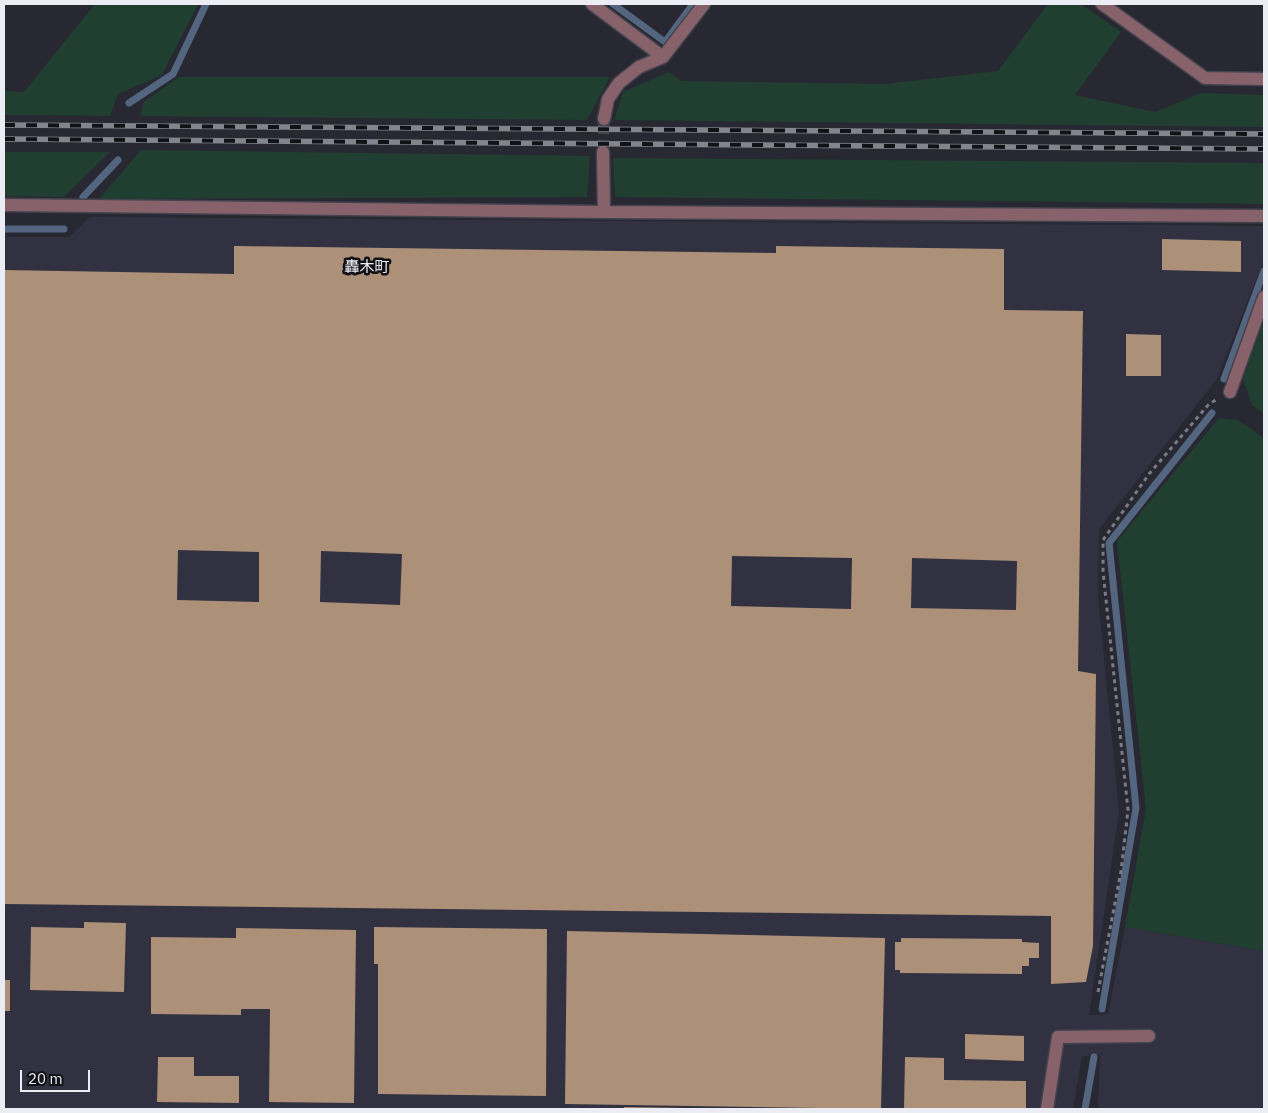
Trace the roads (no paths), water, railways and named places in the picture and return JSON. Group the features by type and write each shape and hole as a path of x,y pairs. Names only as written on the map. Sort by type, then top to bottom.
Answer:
{"street":[{"path":"592,4 663,57"},
{"path":"604,119 608,99 619,83 639,67 663,57 704,4"},
{"path":"1102,4 1204,78 1264,79"},
{"path":"603,152 604,212"},
{"path":"4,206 1264,216"},
{"path":"1230,392 1264,297"},
{"path":"1047,1109 1058,1037 1149,1036"}],"waterway":[{"path":"129,103 173,74 206,4"},
{"path":"613,4 665,42 693,4"},
{"path":"83,197 118,160"},
{"path":"4,229 64,229"},
{"path":"1224,379 1264,271"},
{"path":"1102,1009 1136,808 1109,543 1212,413"},
{"path":"1085,1109 1094,1057"}],"tunnel":[{"path":"603,152 604,119"}],"railway":[{"path":"4,125 1264,134"},
{"path":"4,139 1264,149"}],"district":[{"name":"轟木町","path":"367,268"}]}
